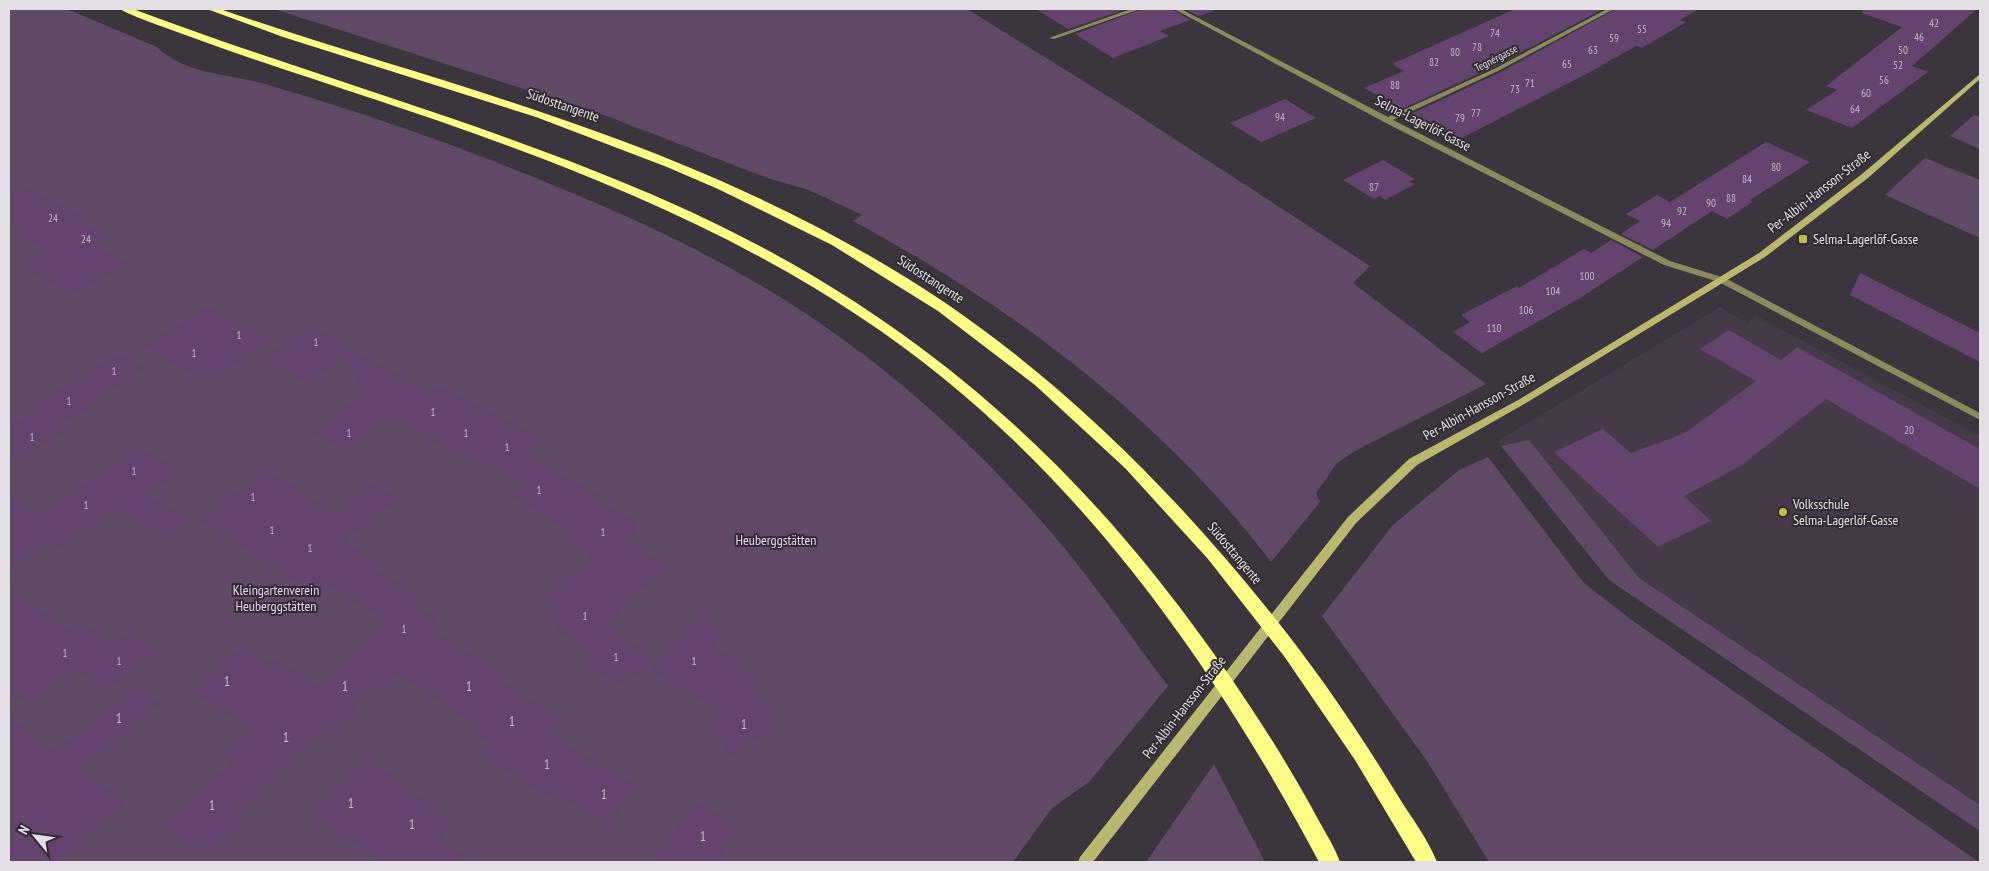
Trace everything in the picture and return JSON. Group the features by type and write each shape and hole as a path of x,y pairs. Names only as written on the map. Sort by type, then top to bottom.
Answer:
{"highway":[{"path":"125,9 236,50 474,129 622,185 745,242 813,280 900,339 943,370 996,415 1052,470 1110,532 1163,599 1209,663 1261,741 1330,862"},
{"name":"Südosttangente","path":"212,9 515,106 659,160 786,215 856,252 945,308 1043,382 1105,437 1165,498 1212,552 1274,628 1325,699 1390,798 1427,862"}],"street":[{"path":"1052,38 1137,9"},
{"name":"Selma-Lagerlöf-Gasse","path":"1177,9 1667,263 1722,280 1980,416"},
{"name":"Tegnérgasse","path":"1388,120 1496,70 1611,9"},
{"name":"Per-Albin-Hansson-Straße","path":"1085,862 1352,520 1413,462 1523,401 1722,280 1790,235 1866,176 1980,76"}],"shaded area":[{"name":"Volksschule Selma-Lagerlöf-Gasse","path":"1720,307 1747,323 1756,316 1980,436 1980,805 1639,578 1529,440 1501,446 1498,441"}],"green space":[{"path":"9,9 67,9 157,47 169,57 182,64 295,93 454,146 629,217 697,250 773,293 815,319 894,378 968,444 1054,535 1088,577 1168,686 1089,782 1052,808 1013,862 9,862"},
{"path":"274,9 967,9 1130,110 1370,266 1353,283 1486,384 1355,451 1337,463 1316,493 1320,502 1271,562 1228,509 1182,460 1133,413 1026,328 912,254 853,221 862,215 809,190 767,178 599,113"},
{"path":"1974,115 1980,117 1980,149 1950,136"},
{"path":"1925,158 1980,180 1980,238 1885,195"},
{"path":"1529,440 1639,578 1980,805 1980,831 1609,580 1501,446"},
{"path":"1488,457 1584,583 1633,621 1979,862 1489,862 1427,761 1322,616 1393,525 1459,470"},
{"path":"1214,764 1265,862 1146,862"}],"building":[{"path":"1036,9 1126,9 1068,29"},
{"path":"1142,9 1172,9 1190,20 1160,31 1169,36 1113,58 1075,34"},
{"path":"1185,9 1213,9 1213,11 1199,16"},
{"path":"1515,9 1603,9 1493,67 1402,109 1364,88 1404,71 1392,64"},
{"path":"1616,9 1698,9 1680,20 1686,22 1642,48 1636,46 1590,72 1458,140 1411,114 1499,73"},
{"path":"1863,9 1977,9 1912,66 1928,72 1852,128 1806,110 1837,90 1826,86 1902,27 1862,13"},
{"path":"1285,99 1316,118 1261,142 1230,123"},
{"path":"1766,142 1810,162 1750,200 1752,202 1727,219 1712,211 1653,250 1621,234 1640,221 1626,214 1657,195 1670,202"},
{"path":"1383,160 1415,179 1409,182 1415,184 1385,200 1380,196 1374,199 1343,180"},
{"path":"26,188 89,218 79,222 112,237 95,246 128,263 76,293 21,267 50,251 12,233 23,227 9,223 9,197"},
{"path":"1611,240 1643,257 1580,298 1482,353 1453,332 1470,322 1461,315 1517,286 1519,288 1584,249 1591,253"},
{"path":"1860,273 1980,333 1980,362 1850,295"},
{"path":"207,307 270,341 218,376 207,371 197,377 144,346"},
{"path":"311,327 430,393 439,386 541,438 523,453 599,496 596,499 638,523 632,528 637,530 626,540 666,566 617,611 620,613 605,626 654,656 635,676 630,673 619,685 583,662 591,654 557,629 560,627 549,618 560,608 544,598 592,556 568,541 573,536 565,531 567,529 508,494 523,481 457,448 454,451 390,418 347,451 313,433 365,392 341,359 308,383 264,358"},
{"path":"1729,330 1781,360 1797,347 1980,449 1980,489 1826,399 1742,465 1684,496 1711,521 1658,547 1554,452 1603,429 1631,453 1685,433 1756,381 1700,349"},
{"path":"117,354 143,368 102,395 105,397 58,426 65,431 21,458 9,449 9,427 38,409 32,406"},
{"path":"139,447 181,471 148,495 189,520 168,536 116,508 59,548 49,540 9,569 9,498 36,516"},
{"path":"266,470 337,514 374,484 399,498 343,542 381,564 375,570 418,594 411,601 438,620 430,628 507,677 502,682 564,721 550,735 639,787 608,825 554,791 548,798 481,754 491,744 477,735 482,730 398,673 382,689 373,683 339,732 329,725 234,814 245,822 212,851 200,841 191,848 162,824 232,763 221,755 250,730 192,690 244,646 271,664 276,659 316,685 386,621 329,585 317,596 201,520"},
{"path":"9,587 70,631 82,621 115,645 131,632 157,650 105,691 77,669 30,706 9,690"},
{"path":"705,613 722,636 713,647 737,661 759,688 754,691 779,723 731,757 708,725 725,714 651,670"},
{"path":"136,686 160,703 82,769 126,802 56,862 9,862 9,717 54,752"},
{"path":"368,758 452,822 439,837 471,862 380,862 347,836 343,840 309,815"},
{"path":"697,802 741,829 715,862 651,862"}],"place":[{"name":"Selma-Lagerlöf-Gasse","path":"1803,239"},
{"name":"Volksschule Selma-Lagerlöf-Gasse","path":"1783,512"}],"park label":[{"name":"Heuberggstätten","path":"776,540"},
{"name":"Kleingartenverein Heuberggstätten","path":"276,598"}]}
